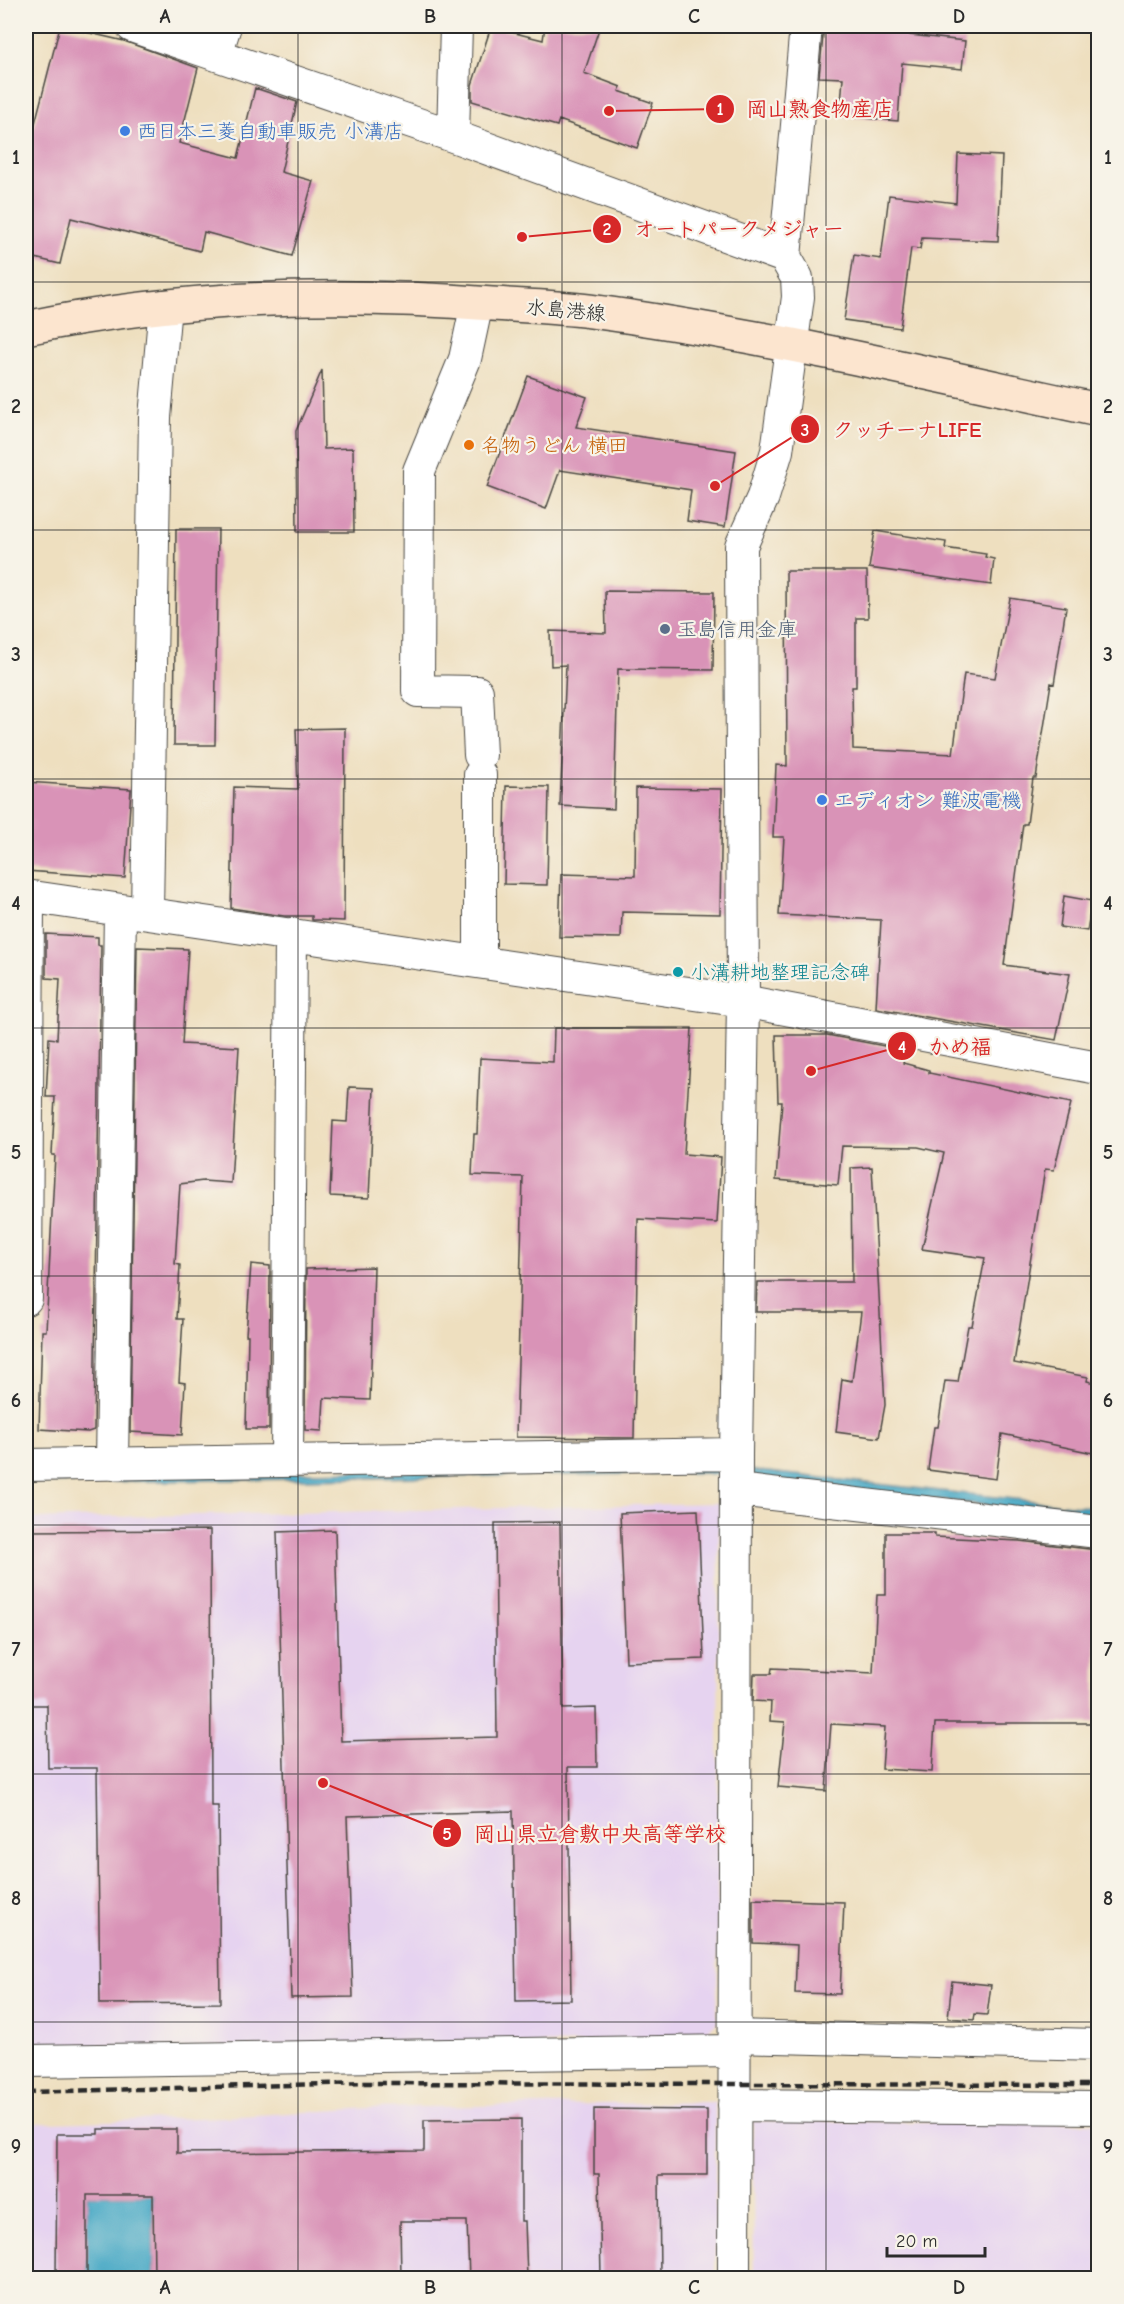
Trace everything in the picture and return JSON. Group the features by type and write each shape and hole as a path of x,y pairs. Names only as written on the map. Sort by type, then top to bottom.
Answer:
{"main road":[{"name":"水島港線","path":"26,328 165,306 286,299 368,297 587,311 791,345 1098,410"}],"street":[{"path":"132,26 220,40 453,136 785,257"},
{"path":"453,136 456,26"},
{"path":"734,2278 736,1473 743,1001 741,546 763,497 777,451 798,297 797,278 785,257 806,26"},
{"path":"477,303 465,359 419,471 418,691 477,692 480,765 480,962"},
{"path":"112,1464 155,417 165,306"},
{"path":"26,1299 27,897 743,1001 1098,1068"},
{"path":"287,1461 291,934"},
{"path":"26,1465 287,1461 736,1473 1098,1532"},
{"path":"26,2061 735,2044 1098,2045"},
{"path":"735,2105 1098,2108"}],"shaded area":[{"path":"719,1503 717,2022 695,2042 26,2050 26,1970 31,1969 28,1816 26,1816 26,1705 38,1705 37,1530 26,1530 26,1519","holes":["697,1510 626,1662 620,1514","560,1522 563,1709 595,1708 597,1766 568,1767 571,2000 516,2001 512,1719 497,1719 495,1523","209,1530 211,1766 48,1768 46,1531","335,1530 341,1741 474,1737 476,1812 347,1816 353,1996 291,1998 277,1532","218,1807 220,2003 100,2004 98,1808"]},
{"path":"715,2102 715,2278 660,2278 659,2188 599,2189 601,2278 527,2278 525,2221 467,2223 469,2278 401,2278 400,2152 218,2153 219,2278 176,2278 177,2129 98,2129 98,2134 57,2134 56,2278 26,2278 26,2124 225,2117 370,2108","holes":["595,2109 707,2110 707,2175 594,2174","521,2119 521,2199 468,2199 424,2220 424,2120"]},
{"path":"753,2121 1098,2123 1098,2278 754,2278"}],"water":[{"path":"703,1465 1098,1508 1098,1518 704,1473 26,1483 26,1477"},
{"path":"87,2195 153,2195 154,2278 87,2278"}],"building":[{"path":"60,26 124,41 198,68 179,143 238,158 255,88 297,102 281,172 313,181 292,256 204,232 200,251 71,218 60,264 26,256 26,134 32,135"},
{"path":"545,26 600,26 584,73 621,87 619,91 653,103 637,148 559,120 557,126 472,101 472,85 491,27 543,40"},
{"path":"824,26 911,26 910,35 965,41 962,69 902,63 898,121 840,116 843,78 819,77"},
{"path":"958,154 1002,156 998,241 922,238 920,249 911,248 900,328 844,320 854,255 881,259 889,195 956,203"},
{"path":"322,370 324,449 353,448 354,532 297,532 296,431"},
{"path":"528,376 587,397 576,427 736,451 725,527 687,521 691,490 560,470 546,509 487,487"},
{"path":"176,529 218,529 215,745 174,745"},
{"path":"875,531 946,542 945,548 986,554 985,557 994,559 991,585 869,568"},
{"path":"786,571 867,571 868,618 856,618 856,687 852,687 853,749 953,754 964,674 995,678 1010,598 1066,607 1036,778 1033,778 1027,824 1023,824 1004,965 1070,974 1056,1040 876,1008 881,920 779,915 784,837 773,837 776,765 787,766"},
{"path":"605,591 714,592 713,670 618,669 614,809 560,806 566,665 551,666 550,631 606,633"},
{"path":"345,728 344,921 312,920 312,916 284,916 231,908 234,787 298,789 296,729"},
{"path":"26,782 131,789 125,878 26,871"},
{"path":"506,786 549,787 547,885 504,884"},
{"path":"636,788 722,789 720,914 622,912 621,938 559,937 561,874 635,876"},
{"path":"1064,896 1092,901 1087,931 1060,927"},
{"path":"46,934 98,937 98,945 101,945 94,1430 88,1432 39,1429 42,1331 46,1331 55,1155 52,1155 55,1097 46,1097 49,1038 57,1039 60,979 46,978"},
{"path":"137,947 188,949 182,1044 239,1047 231,1183 203,1181 180,1184 175,1264 180,1265 177,1319 183,1319 179,1382 185,1383 182,1435 130,1432"},
{"path":"554,1028 692,1028 684,1154 721,1157 717,1223 638,1219 634,1438 516,1437 523,1177 472,1175 474,1134 477,1134 480,1058 553,1062"},
{"path":"776,1035 827,1035 905,1050 903,1063 929,1070 929,1073 1071,1103 1054,1170 1045,1169 1014,1363 1088,1377 1087,1381 1098,1384 1098,1454 1002,1434 996,1479 928,1470 934,1427 938,1427 945,1381 958,1382 968,1326 972,1326 985,1258 922,1249 944,1153 918,1147 842,1146 838,1185 776,1180 782,1102 778,1102"},
{"path":"349,1087 374,1088 369,1198 330,1196 333,1121 347,1122"},
{"path":"872,1167 885,1405 879,1438 836,1432 842,1379 852,1381 861,1312 756,1312 757,1282 852,1282 851,1168"},
{"path":"251,1264 270,1266 269,1429 246,1429 248,1335 246,1335"},
{"path":"374,1267 370,1400 324,1398 322,1431 305,1430 306,1269"},
{"path":"698,1510 704,1659 626,1662 620,1513"},
{"path":"560,1522 563,1709 596,1708 597,1767 568,1767 571,2000 516,2001 513,1811 347,1816 353,1997 291,1998 277,1532 335,1530 341,1741 497,1737 495,1523"},
{"path":"210,1530 211,1806 218,1806 220,2003 100,2004 97,1768 48,1768 47,1705 26,1705 26,1531"},
{"path":"886,1533 935,1533 935,1537 1019,1541 1097,1550 1095,1723 935,1723 932,1772 882,1769 885,1727 831,1724 826,1791 778,1787 785,1722 770,1721 771,1702 753,1701 754,1674 771,1674 772,1668 873,1673 877,1595 886,1595"},
{"path":"753,1899 844,1902 840,1994 795,1993 797,1945 753,1943"},
{"path":"952,1981 991,1985 987,2015 975,2014 974,2020 948,2018"},
{"path":"594,2109 707,2110 707,2175 659,2175 660,2278 601,2278 599,2174 594,2174"},
{"path":"521,2119 521,2221 525,2221 527,2278 469,2278 467,2221 400,2221 401,2278 154,2278 153,2195 87,2195 87,2278 56,2278 57,2134 98,2134 98,2129 177,2129 177,2153 424,2151 424,2120"}],"railway":[{"path":"26,2092 364,2083 1098,2085"}],"place":[{"name":"岡山熟食物産店","path":"609,111"},
{"name":"西日本三菱自動車販売 小溝店","path":"125,131"},
{"name":"オートパークメジャー","path":"522,237"},
{"name":"名物うどん 横田","path":"469,445"},
{"name":"クッチーナLIFE","path":"715,486"},
{"name":"玉島信用金庫","path":"665,629"},
{"name":"エディオン 難波電機","path":"822,800"},
{"name":"小溝耕地整理記念碑","path":"678,972"},
{"name":"かめ福","path":"811,1071"},
{"name":"岡山県立倉敷中央高等学校","path":"323,1783"}]}
